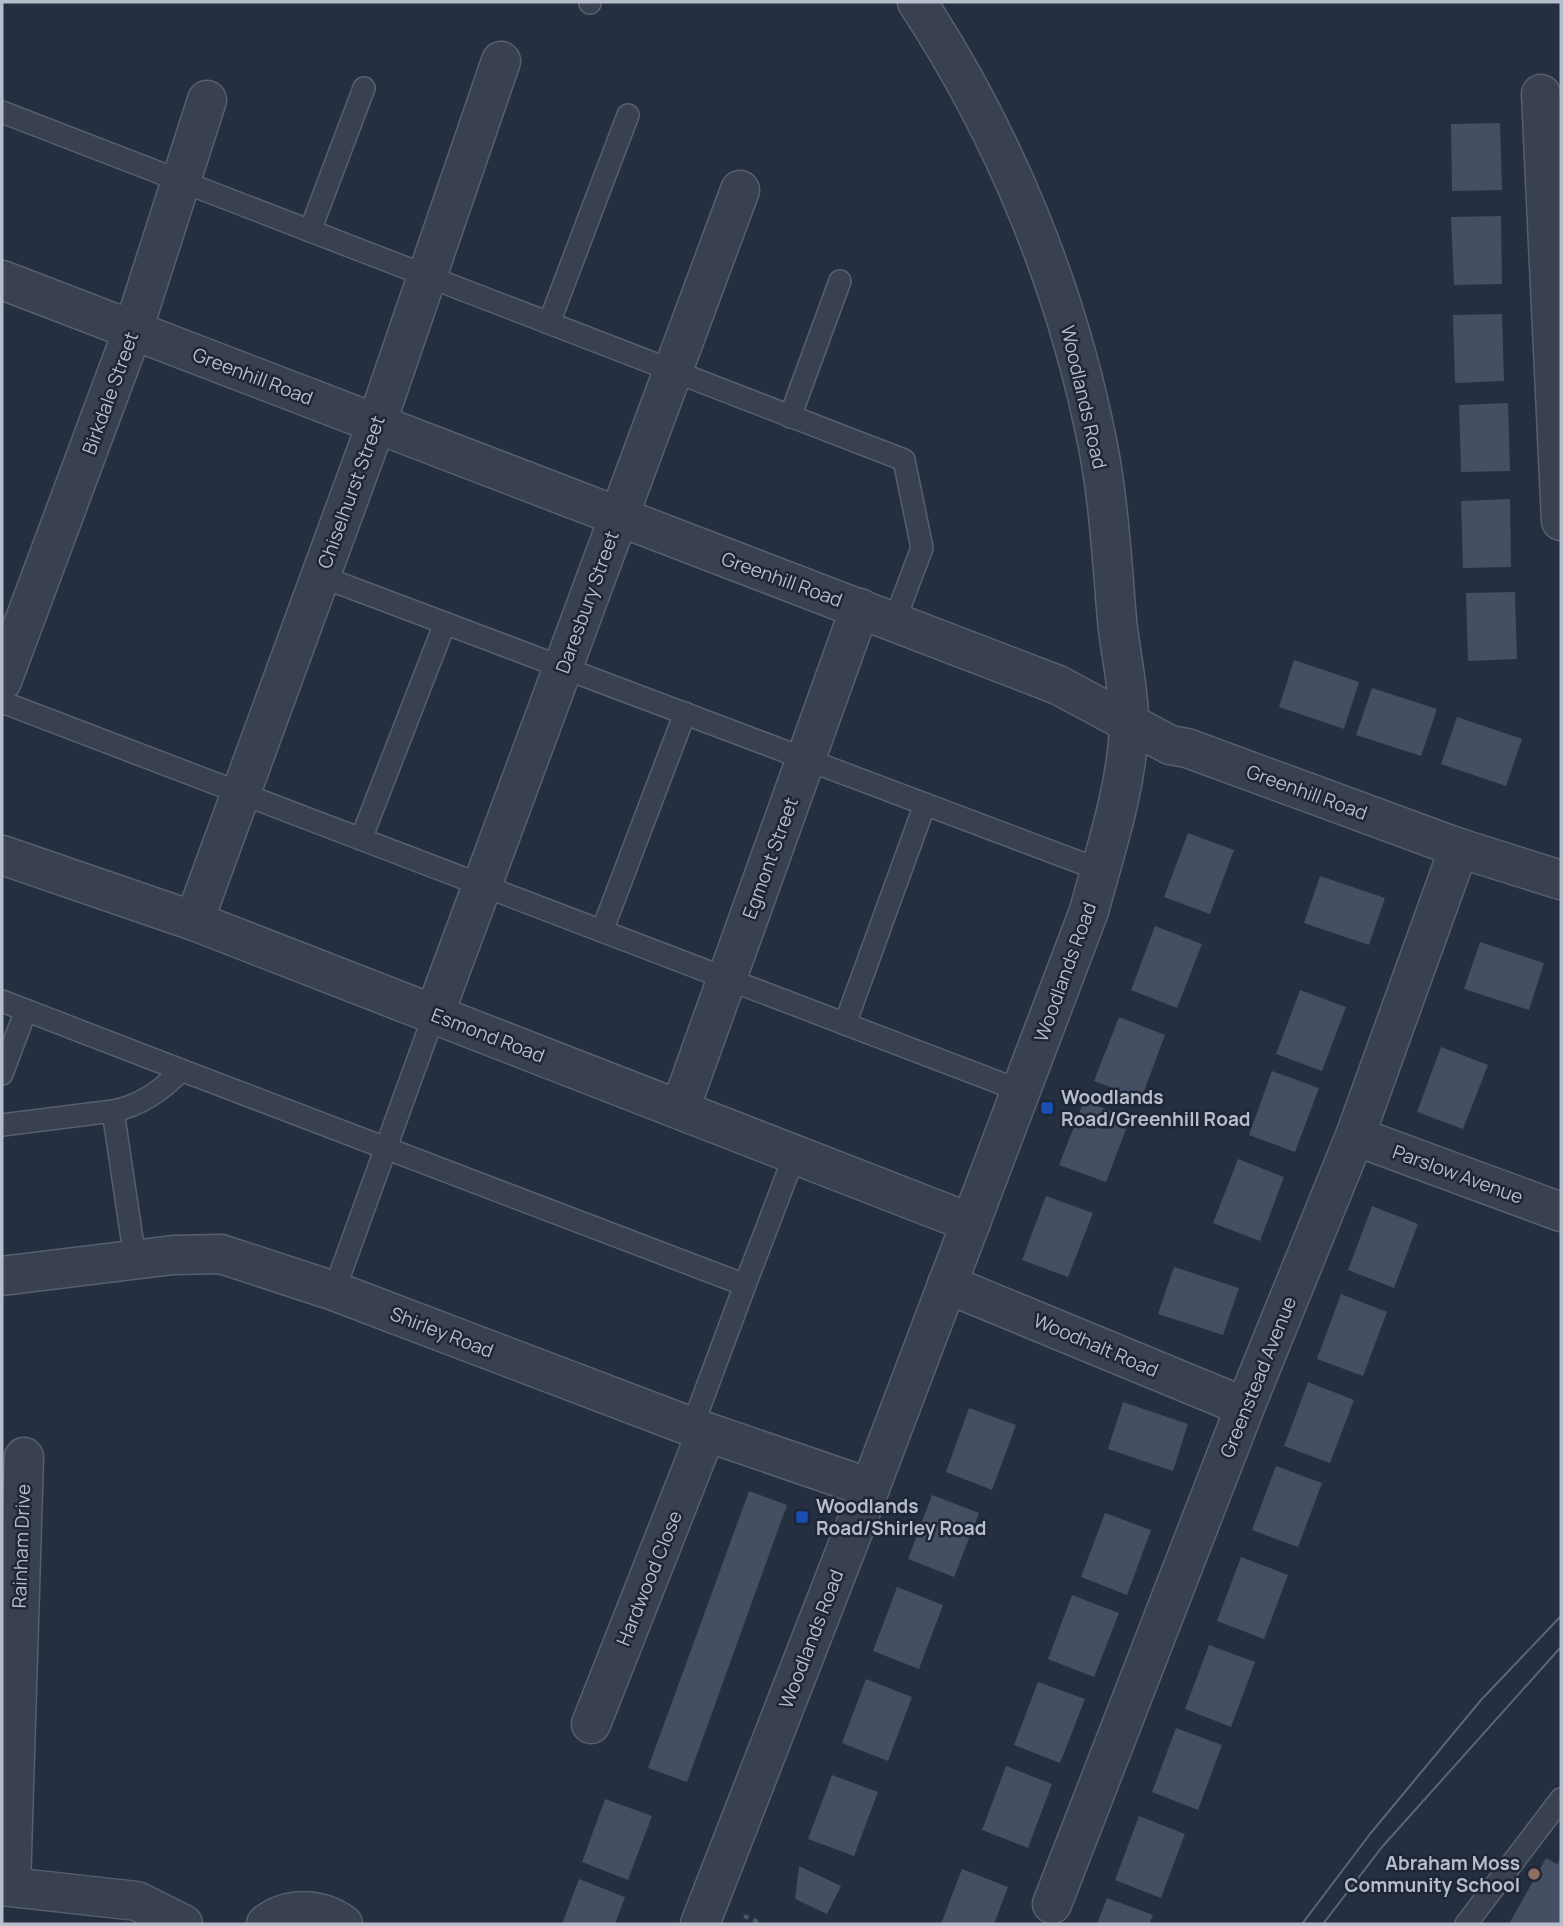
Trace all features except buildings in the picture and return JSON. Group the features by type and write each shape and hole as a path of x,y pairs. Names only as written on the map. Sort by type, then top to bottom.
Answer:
{"street":[{"name":"Woodlands Road","path":"700,1924 870,1488 1089,911 1115,813 1129,723 1110,532 1098,447 1079,362 1062,305 1009,168 942,39 917,2"},
{"name":"Chiselhurst Street","path":"194,921 377,422 501,61"},
{"path":"1541,93 1561,521"},
{"name":"Birkdale Street","path":"2,681 133,330 207,100"},
{"name":"Daresbury Street","path":"434,1015 740,190"},
{"name":"Greenhill Road","path":"2,280 1058,685 1170,745 1187,748 1459,848 1561,880"},
{"name":"Egmont Street","path":"680,1108 806,759 877,615"},
{"name":"Greenstead Avenue","path":"1052,1904 1245,1407 1354,1136 1459,848"},
{"name":"Esmond Road","path":"2,855 194,921 971,1223"},
{"name":"Parslow Avenue","path":"1354,1136 1561,1212"},
{"name":"Shirley Road","path":"2,1276 173,1255 221,1254 334,1291 699,1430 870,1488"},
{"name":"Woodhalt Road","path":"947,1284 1245,1407"},
{"name":"Hardwood Close","path":"591,1724 699,1430"},
{"name":"Rainham Drive","path":"6,1886 24,1457"},
{"path":"6,1886 137,1901 183,1924"},
{"path":"266,1924 286,1914 302,1911 318,1913 343,1924"}],"lane":[{"path":"310,231 364,88"},
{"path":"2,112 904,460 922,548 877,615"},
{"path":"549,323 628,115"},
{"path":"790,416 840,281"},
{"path":"320,576 1100,870"},
{"path":"361,839 444,623"},
{"path":"2,702 1021,1091"},
{"path":"602,931 685,713"},
{"path":"845,1024 925,804"},
{"path":"2,1001 745,1285"},
{"path":"2,1074 26,1010"},
{"path":"334,1291 434,1015"},
{"path":"2,1125 132,1107 170,1082 181,1070"},
{"path":"113,1111 135,1259"},
{"path":"699,1430 745,1285 795,1154"},
{"path":"1466,1924 1561,1799"}],"tram line":[{"path":"1302,1924 1370,1834 1481,1700 1561,1616"},
{"path":"1323,1924 1382,1847 1561,1647"}],"place":[{"name":"Woodlands Road/Greenhill Road","path":"1047,1108"},
{"name":"Woodlands Road/Shirley Road","path":"802,1517"},
{"name":"Abraham Moss Community School","path":"1534,1874"}]}
